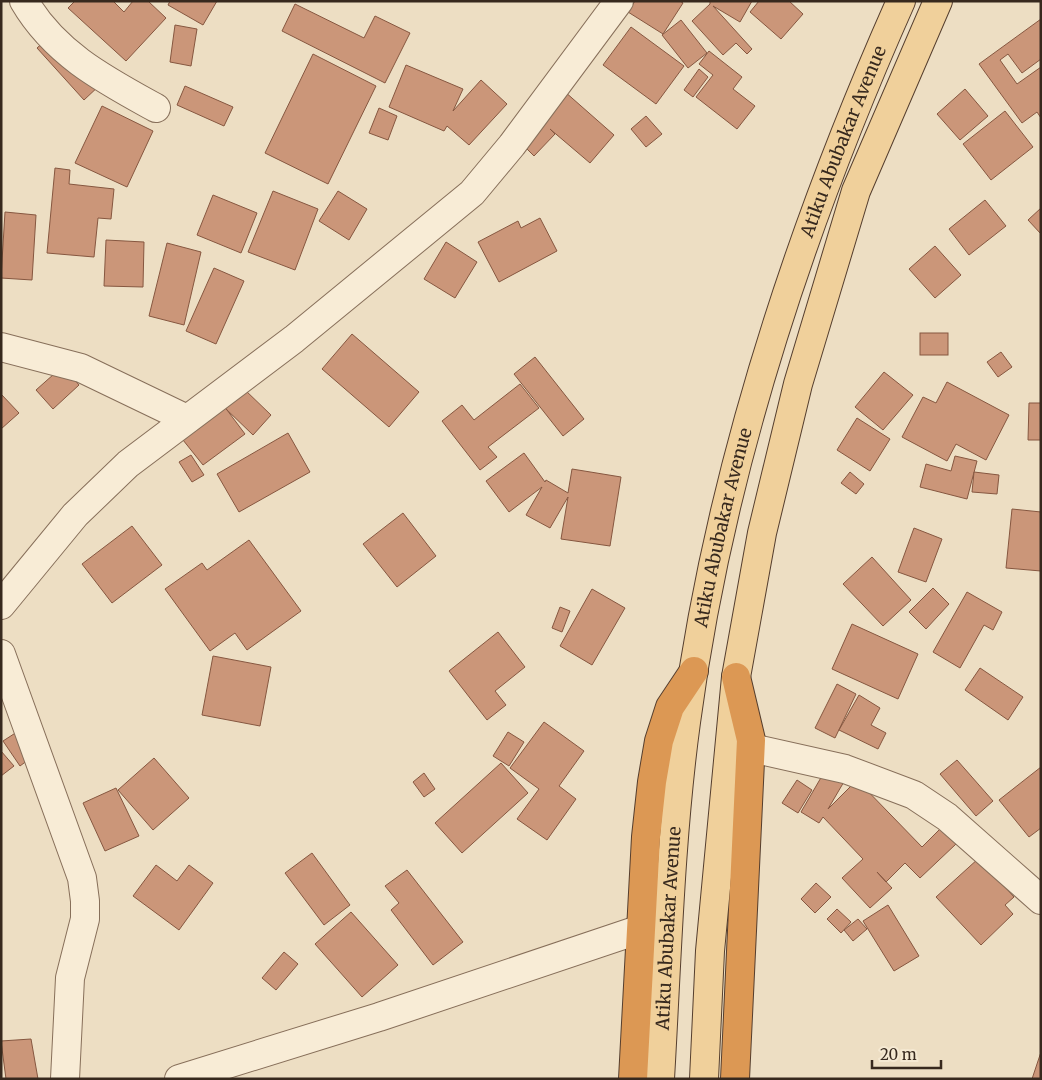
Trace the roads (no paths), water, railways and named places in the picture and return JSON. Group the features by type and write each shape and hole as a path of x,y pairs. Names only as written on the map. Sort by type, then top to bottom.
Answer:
{"highway":[{"path":"633,1079 646,837 659,742 670,708 694,671"},
{"path":"734,1079 751,748 745,710 736,677"}],"main road":[{"name":"Atiku Abubakar Avenue","path":"660,1079 671,856 681,762 694,671 721,522 772,342 829,175 862,89 901,1"},
{"name":"Atiku Abubakar Avenue","path":"704,1079 710,950 736,677 762,533 798,384 856,191 938,1"}],"street":[{"path":"24,1 52,39 92,73 156,108"},
{"path":"1,605 75,516 128,464 294,339 472,193 512,145 619,1"},
{"path":"1,347 80,368 187,420"},
{"path":"1,654 82,878 86,901 85,919 70,978 65,1079"},
{"path":"751,748 845,769 914,795 947,816 1041,900"},
{"path":"179,1079 379,1017 641,930"}]}
